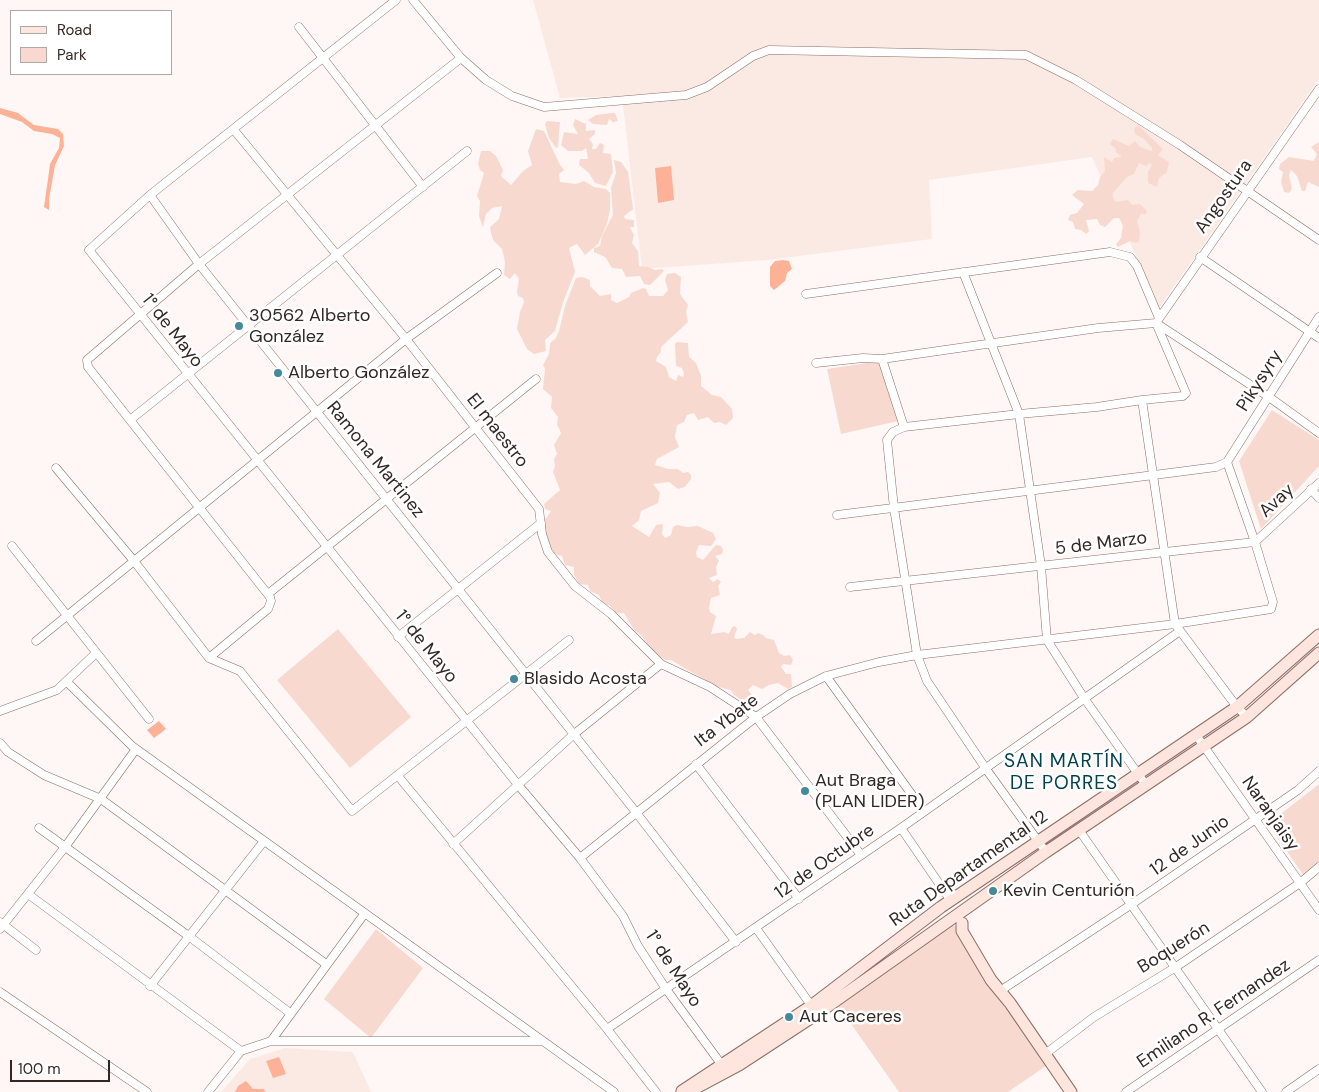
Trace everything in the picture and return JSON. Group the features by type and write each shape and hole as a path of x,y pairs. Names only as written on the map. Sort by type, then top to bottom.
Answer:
{"main road":[{"name":"Ruta Departamental 12","path":"814,1010 951,901 1236,707 1317,644"},
{"name":"Ruta Departamental 12","path":"680,1091 701,1087 724,1068 960,919 1046,852 1247,717 1317,644"},
{"path":"951,901 960,919 962,931 991,980 1002,990 1071,1092"}],"street":[{"path":"150,195 396,0"},
{"path":"414,0 460,58 486,80 512,96 531,104 558,107 686,96 708,88 753,56 769,50 1026,55 1051,67 1108,100 1180,145 1246,192 1319,240"},
{"path":"299,27 423,187"},
{"path":"209,658 268,609 272,602 268,594 88,367 87,360 199,264 460,58"},
{"name":"Angostura","path":"1158,321 1200,257 1319,89"},
{"name":"El maestro","path":"234,130 338,254 539,509 548,552 575,586 611,614 661,664 710,687 756,717 861,856"},
{"path":"130,420 467,151"},
{"name":"1° de Mayo","path":"150,195 89,250 398,637 580,858 623,916 638,946 724,1068"},
{"name":"Ramona Martinez","path":"150,195 199,264 635,811 736,942"},
{"path":"806,294 1110,252 1130,257 1137,266 1186,393 1183,396 904,427 893,432 887,440 894,508 907,580 917,655 927,681 986,769 1046,852"},
{"path":"1200,257 1319,338"},
{"path":"36,641 406,339 497,272"},
{"path":"963,272 1019,414 1041,566 1047,640 1084,698 1146,785"},
{"name":"Pikysyry","path":"1227,462 1319,317"},
{"path":"816,363 863,358 882,359 1158,321 1269,396 1319,433"},
{"path":"882,359 904,427"},
{"path":"268,594 536,379"},
{"path":"1142,400 1175,624 1236,707 1247,717"},
{"path":"837,515 1216,467 1227,462 1255,542"},
{"path":"56,468 134,561 209,658 240,671 352,811 569,640"},
{"name":"Avay","path":"1255,542 1319,483"},
{"path":"1312,489 1319,498"},
{"path":"398,637 541,523"},
{"name":"5 de Marzo","path":"850,587 1255,542"},
{"name":"Ita Ybate","path":"580,858 635,811 756,717 790,694 826,676 879,662 917,655 1175,624 1272,609 1273,602 1255,542"},
{"path":"12,546 150,719"},
{"name":"12 de Octubre","path":"607,1029 861,856 923,810 986,769 1180,631"},
{"path":"0,711 57,690 96,653"},
{"path":"453,844 573,735 661,664"},
{"path":"826,676 923,810"},
{"path":"67,682 136,749 614,1092"},
{"name":"Naranjaisy","path":"1196,735 1319,910"},
{"path":"0,743 8,752 44,775 101,799 326,964"},
{"path":"36,950 1,925 65,847 136,749"},
{"path":"696,764 799,899"},
{"name":"12 de Junio","path":"1002,990 1255,820 1298,790 1319,772"},
{"path":"398,776 607,1029 656,1092"},
{"path":"39,828 190,937 290,1013"},
{"path":"901,828 951,901"},
{"path":"1079,830 1262,1092"},
{"path":"150,986 264,841"},
{"name":"Boquerón","path":"1045,1054 1094,1017 1176,967 1300,883 1319,867"},
{"path":"28,894 150,986 241,1051"},
{"path":"271,1041 365,913"},
{"path":"756,928 814,1010"},
{"name":"Emiliano R. Fernandez","path":"1126,1092 1319,960"},
{"path":"0,992 148,1092"},
{"path":"208,1092 241,1051 271,1041 542,1041"},
{"path":"1286,1092 1319,1068"}],"shaded area":[{"path":"533,0 1319,0 1319,79 1159,308 1092,157 929,180 932,239 768,260 642,269 622,96 560,98"},
{"path":"0,108 18,113 34,125 58,129 63,134 64,146 55,165 49,210 44,207 50,164 59,148 60,138 52,134 34,131 22,122 0,114"},
{"path":"671,166 674,200 658,203 655,168"},
{"path":"775,261 789,261 792,269 787,273 785,281 774,290 770,286 770,267"},
{"path":"159,721 166,729 154,738 147,730"},
{"path":"285,1048 353,1052 371,1092 221,1092 250,1059"},
{"path":"279,1057 286,1074 273,1078 266,1061"},
{"path":"246,1081 253,1089 263,1089 266,1092 235,1092 238,1086"}],"green space":[{"path":"615,113 618,121 613,122 609,119 607,125 593,124 588,120 596,115"},
{"path":"575,119 586,124 586,131 595,130 595,134 589,139 593,144 592,149 596,149 600,143 604,145 603,153 611,154 613,172 606,186 595,183 589,173 579,165 580,159 588,159 586,148 582,151 568,151 561,145 564,132 578,134 573,125"},
{"path":"547,121 560,122 558,147 556,148 549,138 545,124"},
{"path":"1138,125 1163,149 1158,155 1169,162 1167,172 1159,178 1157,187 1148,183 1148,172 1152,165 1150,163 1146,166 1139,163 1134,174 1127,177 1113,193 1113,198 1116,202 1128,200 1132,205 1140,204 1147,211 1146,214 1141,214 1137,221 1140,232 1139,242 1130,241 1118,247 1116,244 1121,238 1123,225 1119,218 1114,218 1105,227 1100,225 1097,219 1086,220 1089,231 1086,234 1081,230 1075,229 1073,222 1068,220 1070,215 1077,213 1084,204 1072,195 1078,190 1092,191 1098,185 1100,177 1105,171 1104,157 1112,162 1114,158 1122,157 1110,144 1113,139 1129,146 1135,141 1140,147 1152,151 1152,148 1144,139 1135,134 1134,128"},
{"path":"536,129 544,131 564,170 559,174 560,182 576,184 584,181 594,187 606,189 610,193 610,209 607,224 598,244 585,255 577,244 569,248 575,272 563,302 555,331 545,340 546,351 534,354 527,349 517,329 524,302 517,292 519,279 515,273 510,279 504,275 505,262 502,249 493,240 491,233 490,227 499,219 502,206 492,208 486,214 483,227 479,216 480,201 477,196 484,173 480,170 478,164 481,151 490,151 496,156 503,170 501,176 511,185 523,171 532,165 528,151"},
{"path":"1319,142 1319,187 1308,182 1305,191 1302,191 1297,176 1291,170 1289,175 1292,189 1289,193 1284,192 1281,182 1283,172 1279,169 1280,164 1289,157 1314,161 1317,154 1311,147"},
{"path":"614,160 621,162 628,172 633,209 624,216 625,219 634,220 634,227 630,227 634,235 632,243 638,251 639,266 655,270 662,269 664,271 650,285 644,284 640,276 626,277 622,269 612,268 605,257 594,252 594,248 600,246 602,236 613,215 611,188 616,173"},
{"path":"675,273 681,277 680,294 688,305 686,312 688,322 661,347 661,352 656,361 666,367 669,377 676,381 678,375 683,377 684,374 682,368 676,366 675,344 677,342 688,343 689,357 696,363 701,376 701,386 712,395 721,397 732,409 733,418 726,425 720,422 714,423 708,417 698,420 694,413 687,415 684,422 677,425 675,437 679,447 657,459 655,465 668,469 678,469 683,473 688,472 691,475 691,479 685,487 678,489 669,482 653,484 660,493 658,503 641,511 639,520 632,526 649,537 656,525 663,524 662,534 665,538 671,535 673,527 677,525 687,527 698,526 713,533 716,539 711,546 699,545 696,552 697,557 703,560 716,545 721,546 723,550 722,554 715,556 719,561 716,567 717,575 709,578 713,582 718,579 721,582 718,586 720,595 711,598 709,608 710,612 716,616 711,634 724,632 729,634 732,627 735,626 737,629 734,637 736,639 744,638 750,632 755,635 758,633 774,640 779,653 784,656 790,655 793,660 791,665 783,664 781,667 786,674 791,674 792,687 788,689 778,683 762,689 753,685 748,690 754,697 748,705 733,694 731,690 715,686 671,660 666,660 654,653 641,635 635,631 624,613 616,613 609,605 603,605 599,595 590,591 588,585 579,584 574,575 574,567 565,565 562,556 555,554 548,546 545,532 544,521 551,511 545,509 544,504 560,490 553,472 555,466 554,459 557,454 554,445 561,433 557,424 558,417 551,408 552,397 543,389 545,369 543,365 549,354 550,343 556,338 559,331 565,306 576,278 582,277 590,280 590,286 600,296 611,294 611,300 617,303 629,297 631,293 643,288 646,289 649,296 663,296 668,290 665,280 667,274"},
{"path":"880,361 898,421 841,434 827,369"},
{"path":"1272,410 1319,440 1319,466 1261,529 1239,461"},
{"path":"338,629 411,717 350,768 277,680"},
{"path":"1319,784 1319,863 1304,876 1268,824"},
{"path":"950,920 1056,1059 1008,1092 899,1092 835,1001"},
{"path":"376,929 423,968 371,1038 324,999"}],"place":[{"name":"30562 Alberto González","path":"239,326"},
{"name":"Alberto González","path":"278,373"},
{"name":"Blasido Acosta","path":"514,679"},
{"name":"Aut Braga (PLAN LIDER)","path":"805,791"},
{"name":"Kevin Centurión","path":"993,891"},
{"name":"Aut Caceres","path":"789,1017"}],"district":[{"name":"SAN MARTÍN DE PORRES","path":"1064,773"}]}
